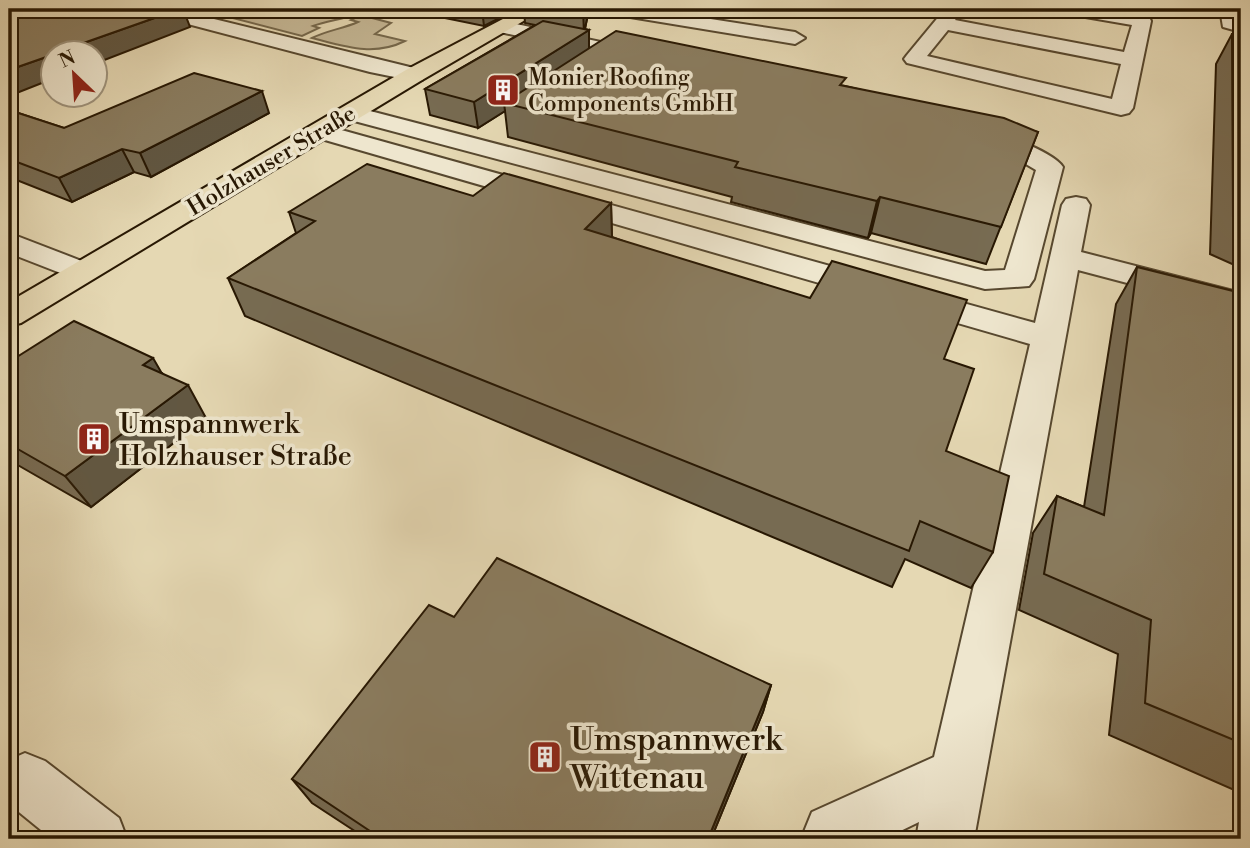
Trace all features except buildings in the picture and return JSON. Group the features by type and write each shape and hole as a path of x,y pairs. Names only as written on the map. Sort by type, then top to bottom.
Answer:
{"main road":[{"name":"Holzhauser Straße","path":"9,316 414,75 535,9"}],"street":[{"path":"152,9 414,75"},
{"path":"612,9 795,37"},
{"path":"1068,9 1142,20 1133,60 1121,108 914,59 948,16 1133,60"},
{"path":"1229,9 1230,23 1241,26"},
{"path":"641,29 661,16"},
{"path":"697,39 716,25"},
{"path":"502,26 667,62"},
{"path":"592,65 613,51"},
{"path":"351,113 985,280 1018,279 1049,167 1023,152 960,131"},
{"path":"321,131 1049,338"},
{"path":"474,145 495,131"},
{"path":"945,839 1076,205"},
{"path":"9,243 81,272"},
{"path":"1065,257 1241,303"},
{"path":"830,839 833,832 958,775"},
{"path":"25,781 98,839"}],"shaded area":[{"path":"198,9 261,9 289,16 307,9 333,9 355,14 313,26 319,28 302,36"},
{"path":"361,15 391,23 375,34 405,41 393,46 370,49 347,47 312,38 358,22 351,20"}],"place":[{"name":"Monier Roofing Components GmbH","path":"503,90"},
{"name":"Umspannwerk Holzhauser Straße","path":"94,439"},
{"name":"Umspannwerk Wittenau","path":"545,757"}]}
